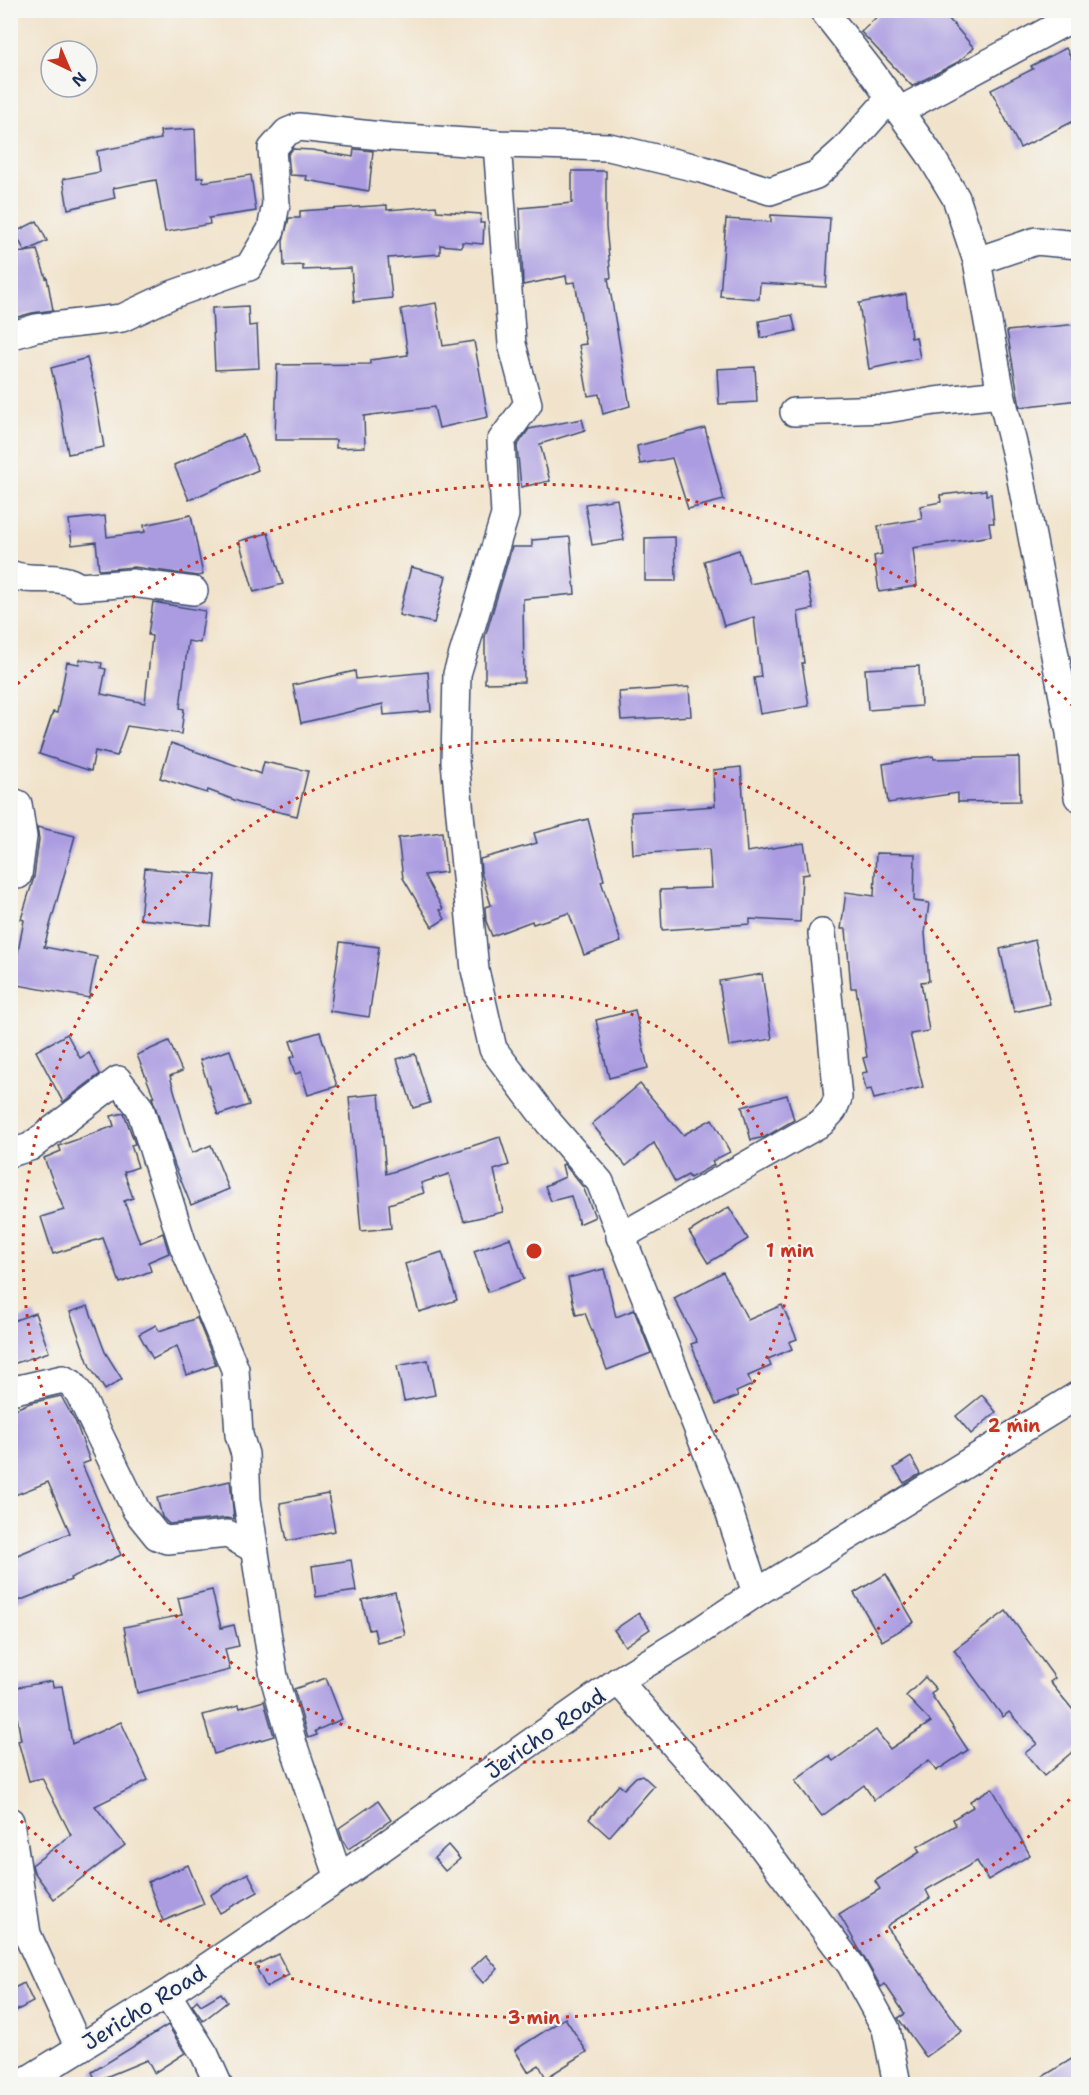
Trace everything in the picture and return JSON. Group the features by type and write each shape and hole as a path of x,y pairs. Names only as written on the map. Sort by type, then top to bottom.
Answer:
{"street":[{"path":"823,10 929,153 956,198 977,261 1000,394 1018,464 1070,733 1078,797"},
{"path":"10,336 36,328 122,318 171,295 249,267 271,230 276,204 272,148 287,132 300,127 390,138 609,147 701,169 770,191 816,175 894,104 1078,15"},
{"path":"497,144 512,344 528,404 501,441 506,515 457,674 455,762 475,970 493,1049 549,1124 600,1182 722,1490 756,1593"},
{"path":"977,261 1036,241 1078,245"},
{"path":"794,412 887,410 935,401 1000,394"},
{"path":"10,574 20,579 70,580 79,587 132,583 194,591"},
{"path":"10,801 18,804 23,837 18,875"},
{"path":"620,1237 821,1123 833,1110 838,1098 822,933"},
{"path":"10,1153 30,1147 118,1080 140,1108 183,1245 235,1369 239,1435 245,1454 247,1500 274,1677 293,1744 339,1878"},
{"path":"10,1391 63,1379 71,1383 79,1394 136,1510 157,1536 167,1540 228,1534 255,1549"},
{"name":"Jericho Road","path":"21,2085 53,2077 79,2048 166,1994 339,1878 618,1681 756,1593 1078,1395"},
{"path":"618,1681 752,1833 851,1965 886,2029 897,2085"},
{"path":"10,1821 19,1936 79,2048"},
{"path":"166,1994 206,2055 218,2085"}],"building":[{"path":"884,10 941,10 974,48 958,62 912,86 861,32"},
{"path":"1066,48 1078,71 1078,119 1020,148 991,90 1033,69 1031,66"},
{"path":"195,129 197,178 203,177 203,182 251,175 256,211 209,218 210,224 165,232 156,180 113,188 115,198 68,209 63,179 100,172 97,151 161,139 160,131"},
{"path":"293,149 353,157 354,149 373,151 369,191 306,180 307,176 290,175 288,154"},
{"path":"572,171 606,171 606,227 611,278 608,278 630,406 603,414 599,394 588,396 579,345 586,344 575,282 567,283 566,276 523,285 520,208 572,203"},
{"path":"387,205 387,210 436,206 437,211 481,214 480,223 484,223 483,244 462,242 462,247 440,245 440,254 388,258 392,298 354,302 351,268 303,270 303,265 284,266 283,241 289,218 300,218 300,211"},
{"path":"771,215 830,218 826,287 760,283 759,299 720,296 726,219 771,222"},
{"path":"37,221 47,241 25,252 15,232"},
{"path":"37,250 47,277 53,310 10,319 10,254"},
{"path":"906,294 911,338 916,337 920,358 869,369 859,303"},
{"path":"436,303 443,346 474,341 488,417 439,428 434,407 364,416 365,447 336,448 336,440 275,440 277,365 370,364 370,360 408,355 401,309"},
{"path":"248,306 249,326 257,325 259,368 215,370 212,308"},
{"path":"792,315 796,331 761,338 759,321"},
{"path":"1078,324 1078,400 1020,407 1007,331"},
{"path":"87,358 96,393 104,447 68,454 51,368"},
{"path":"755,367 757,402 719,404 717,369"},
{"path":"582,419 585,430 540,444 550,481 521,487 517,446 529,429"},
{"path":"705,428 724,500 688,509 672,458 640,464 637,446"},
{"path":"243,435 258,470 189,500 174,465"},
{"path":"986,490 986,495 991,494 994,523 989,523 991,536 913,548 917,586 879,592 874,556 882,554 878,526 922,519 920,506 941,502 940,495"},
{"path":"617,499 624,540 592,545 585,504"},
{"path":"191,515 203,575 134,567 99,570 96,542 72,545 69,520 105,516 107,537 145,532 144,525"},
{"path":"268,533 283,584 254,592 239,541"},
{"path":"570,537 575,594 523,599 524,682 485,683 485,637 512,547 532,547 532,540"},
{"path":"675,537 676,581 645,581 645,538"},
{"path":"739,550 750,584 806,573 813,609 798,612 804,663 802,663 809,706 760,714 754,678 761,677 754,617 724,626 704,561"},
{"path":"411,567 446,576 434,623 399,615"},
{"path":"153,602 205,611 200,643 188,641 180,708 184,709 181,734 127,726 117,756 95,751 91,771 39,754 53,712 57,713 67,662 79,664 80,659 102,663 101,668 106,669 101,694 145,703 152,636 148,635"},
{"path":"919,666 921,706 868,710 865,669"},
{"path":"355,671 356,679 428,672 431,711 384,715 383,704 301,723 293,685"},
{"path":"689,687 691,716 621,720 619,692"},
{"path":"171,743 261,774 264,762 308,771 297,816 245,804 208,790 207,793 160,778"},
{"path":"933,756 934,759 1019,757 1020,801 958,802 958,793 888,803 883,764"},
{"path":"741,767 747,852 804,843 809,874 802,875 800,922 750,919 750,924 662,930 660,890 712,888 709,849 633,854 631,812 715,806 713,770"},
{"path":"588,819 604,880 601,881 621,942 584,955 569,913 533,924 532,921 492,936 486,921 485,907 491,905 481,872 480,859 537,843 534,833"},
{"path":"37,827 75,836 44,947 97,957 89,998 12,984 24,920 21,919 34,877 39,839"},
{"path":"442,832 446,872 424,875 443,909 440,910 445,919 432,927 403,878 398,838"},
{"path":"876,853 915,854 914,901 929,903 925,933 929,981 921,982 929,1031 910,1034 923,1087 874,1099 871,1089 866,1090 862,1073 867,1072 863,1058 867,1057 856,988 851,988 846,929 841,929 846,892 874,896"},
{"path":"145,868 216,875 211,926 140,919"},
{"path":"1035,940 1050,1004 1014,1012 1000,949"},
{"path":"340,942 379,947 369,1017 330,1011"},
{"path":"762,974 772,1039 729,1046 719,981"},
{"path":"635,1010 648,1068 609,1078 596,1020"},
{"path":"320,1032 337,1086 308,1095 301,1072 295,1074 290,1058 295,1056 290,1041"},
{"path":"67,1034 80,1058 89,1053 100,1074 63,1102 36,1051"},
{"path":"169,1041 182,1071 170,1076 192,1153 211,1145 229,1189 191,1205 175,1166 152,1097 154,1097 137,1055"},
{"path":"230,1050 249,1105 218,1115 200,1060"},
{"path":"415,1054 430,1103 413,1108 397,1059"},
{"path":"640,1084 683,1135 712,1119 730,1152 712,1161 714,1165 690,1178 688,1175 675,1182 654,1143 626,1166 592,1124"},
{"path":"379,1094 386,1174 500,1137 509,1165 494,1170 503,1212 464,1221 449,1174 421,1183 424,1193 389,1204 391,1228 361,1231 349,1097"},
{"path":"787,1095 794,1120 765,1137 751,1140 742,1107"},
{"path":"124,1113 135,1144 131,1145 138,1167 124,1172 133,1198 124,1201 140,1243 163,1233 169,1253 148,1262 151,1271 120,1283 103,1238 53,1254 41,1217 64,1210 44,1158 61,1151 59,1146 114,1126 111,1116"},
{"path":"564,1164 583,1187 595,1217 579,1224 571,1196 551,1201 545,1186 565,1177 562,1165"},
{"path":"729,1207 748,1239 708,1263 689,1232"},
{"path":"510,1238 524,1279 488,1292 474,1251"},
{"path":"442,1252 457,1300 419,1312 405,1264"},
{"path":"604,1269 616,1317 634,1310 651,1353 607,1370 585,1313 576,1315 568,1278"},
{"path":"723,1272 748,1320 782,1305 797,1339 789,1342 792,1349 768,1359 771,1366 748,1376 752,1385 736,1392 738,1396 716,1405 691,1344 697,1342 674,1298"},
{"path":"88,1306 105,1352 122,1379 105,1390 90,1367 70,1312"},
{"path":"35,1313 49,1352 10,1365 10,1322"},
{"path":"197,1318 216,1365 187,1375 177,1346 153,1359 139,1334 156,1325 159,1331"},
{"path":"428,1360 435,1395 404,1401 397,1366"},
{"path":"982,1395 996,1412 971,1434 956,1416"},
{"path":"61,1396 76,1423 90,1461 82,1464 121,1555 70,1578 71,1580 16,1602 10,1586 10,1558 70,1533 48,1482 10,1497 10,1411 30,1403"},
{"path":"911,1457 920,1474 904,1483 894,1468"},
{"path":"230,1481 234,1519 169,1524 162,1517 157,1498"},
{"path":"328,1494 335,1531 287,1541 280,1503"},
{"path":"351,1560 356,1591 316,1597 312,1566"},
{"path":"886,1574 914,1622 882,1641 854,1593"},
{"path":"212,1590 221,1628 234,1625 239,1646 225,1649 230,1670 137,1693 124,1627 182,1615 178,1598"},
{"path":"395,1592 405,1635 377,1642 374,1629 369,1630 362,1600"},
{"path":"1006,1611 1055,1678 1050,1682 1078,1716 1078,1747 1044,1776 1025,1753 1037,1744 1009,1712 1003,1717 954,1650"},
{"path":"639,1613 650,1629 625,1646 614,1630"},
{"path":"925,1677 936,1689 931,1694 968,1750 936,1771 929,1760 874,1800 864,1785 822,1816 795,1781 829,1756 833,1761 876,1730 890,1749 931,1722 906,1696"},
{"path":"326,1678 342,1719 315,1731 317,1735 308,1738 294,1689"},
{"path":"52,1681 53,1687 62,1686 72,1744 121,1722 148,1780 95,1806 125,1845 54,1899 34,1872 32,1865 71,1835 42,1778 29,1781 18,1741 21,1740 12,1688"},
{"path":"264,1701 274,1736 214,1754 203,1715"},
{"path":"642,1775 654,1786 609,1837 589,1819 619,1785 624,1789 636,1777"},
{"path":"992,1788 1030,1855 988,1880 977,1861 926,1890 930,1898 887,1927 962,2031 926,2057 898,2018 905,2014 885,1984 881,1987 839,1914 880,1889 875,1881 920,1852 917,1847 956,1825 953,1819 973,1807 970,1801"},
{"path":"378,1801 391,1820 348,1849 339,1828"},
{"path":"448,1845 460,1859 445,1871 434,1858"},
{"path":"188,1865 204,1904 163,1921 148,1882"},
{"path":"248,1873 258,1892 220,1913 210,1895"},
{"path":"278,1954 289,1975 266,1987 255,1965"},
{"path":"486,1955 498,1969 483,1983 471,1969"},
{"path":"24,1983 33,2002 10,2014 10,1990"},
{"path":"221,1993 227,2002 203,2021 192,2005 197,2000 201,2005"},
{"path":"565,2018 587,2052 546,2078 539,2065 528,2072 515,2050"},
{"path":"168,2025 185,2053 154,2073 147,2060 96,2081 92,2072"},
{"path":"1078,2055 1078,2085 1029,2085"}]}
